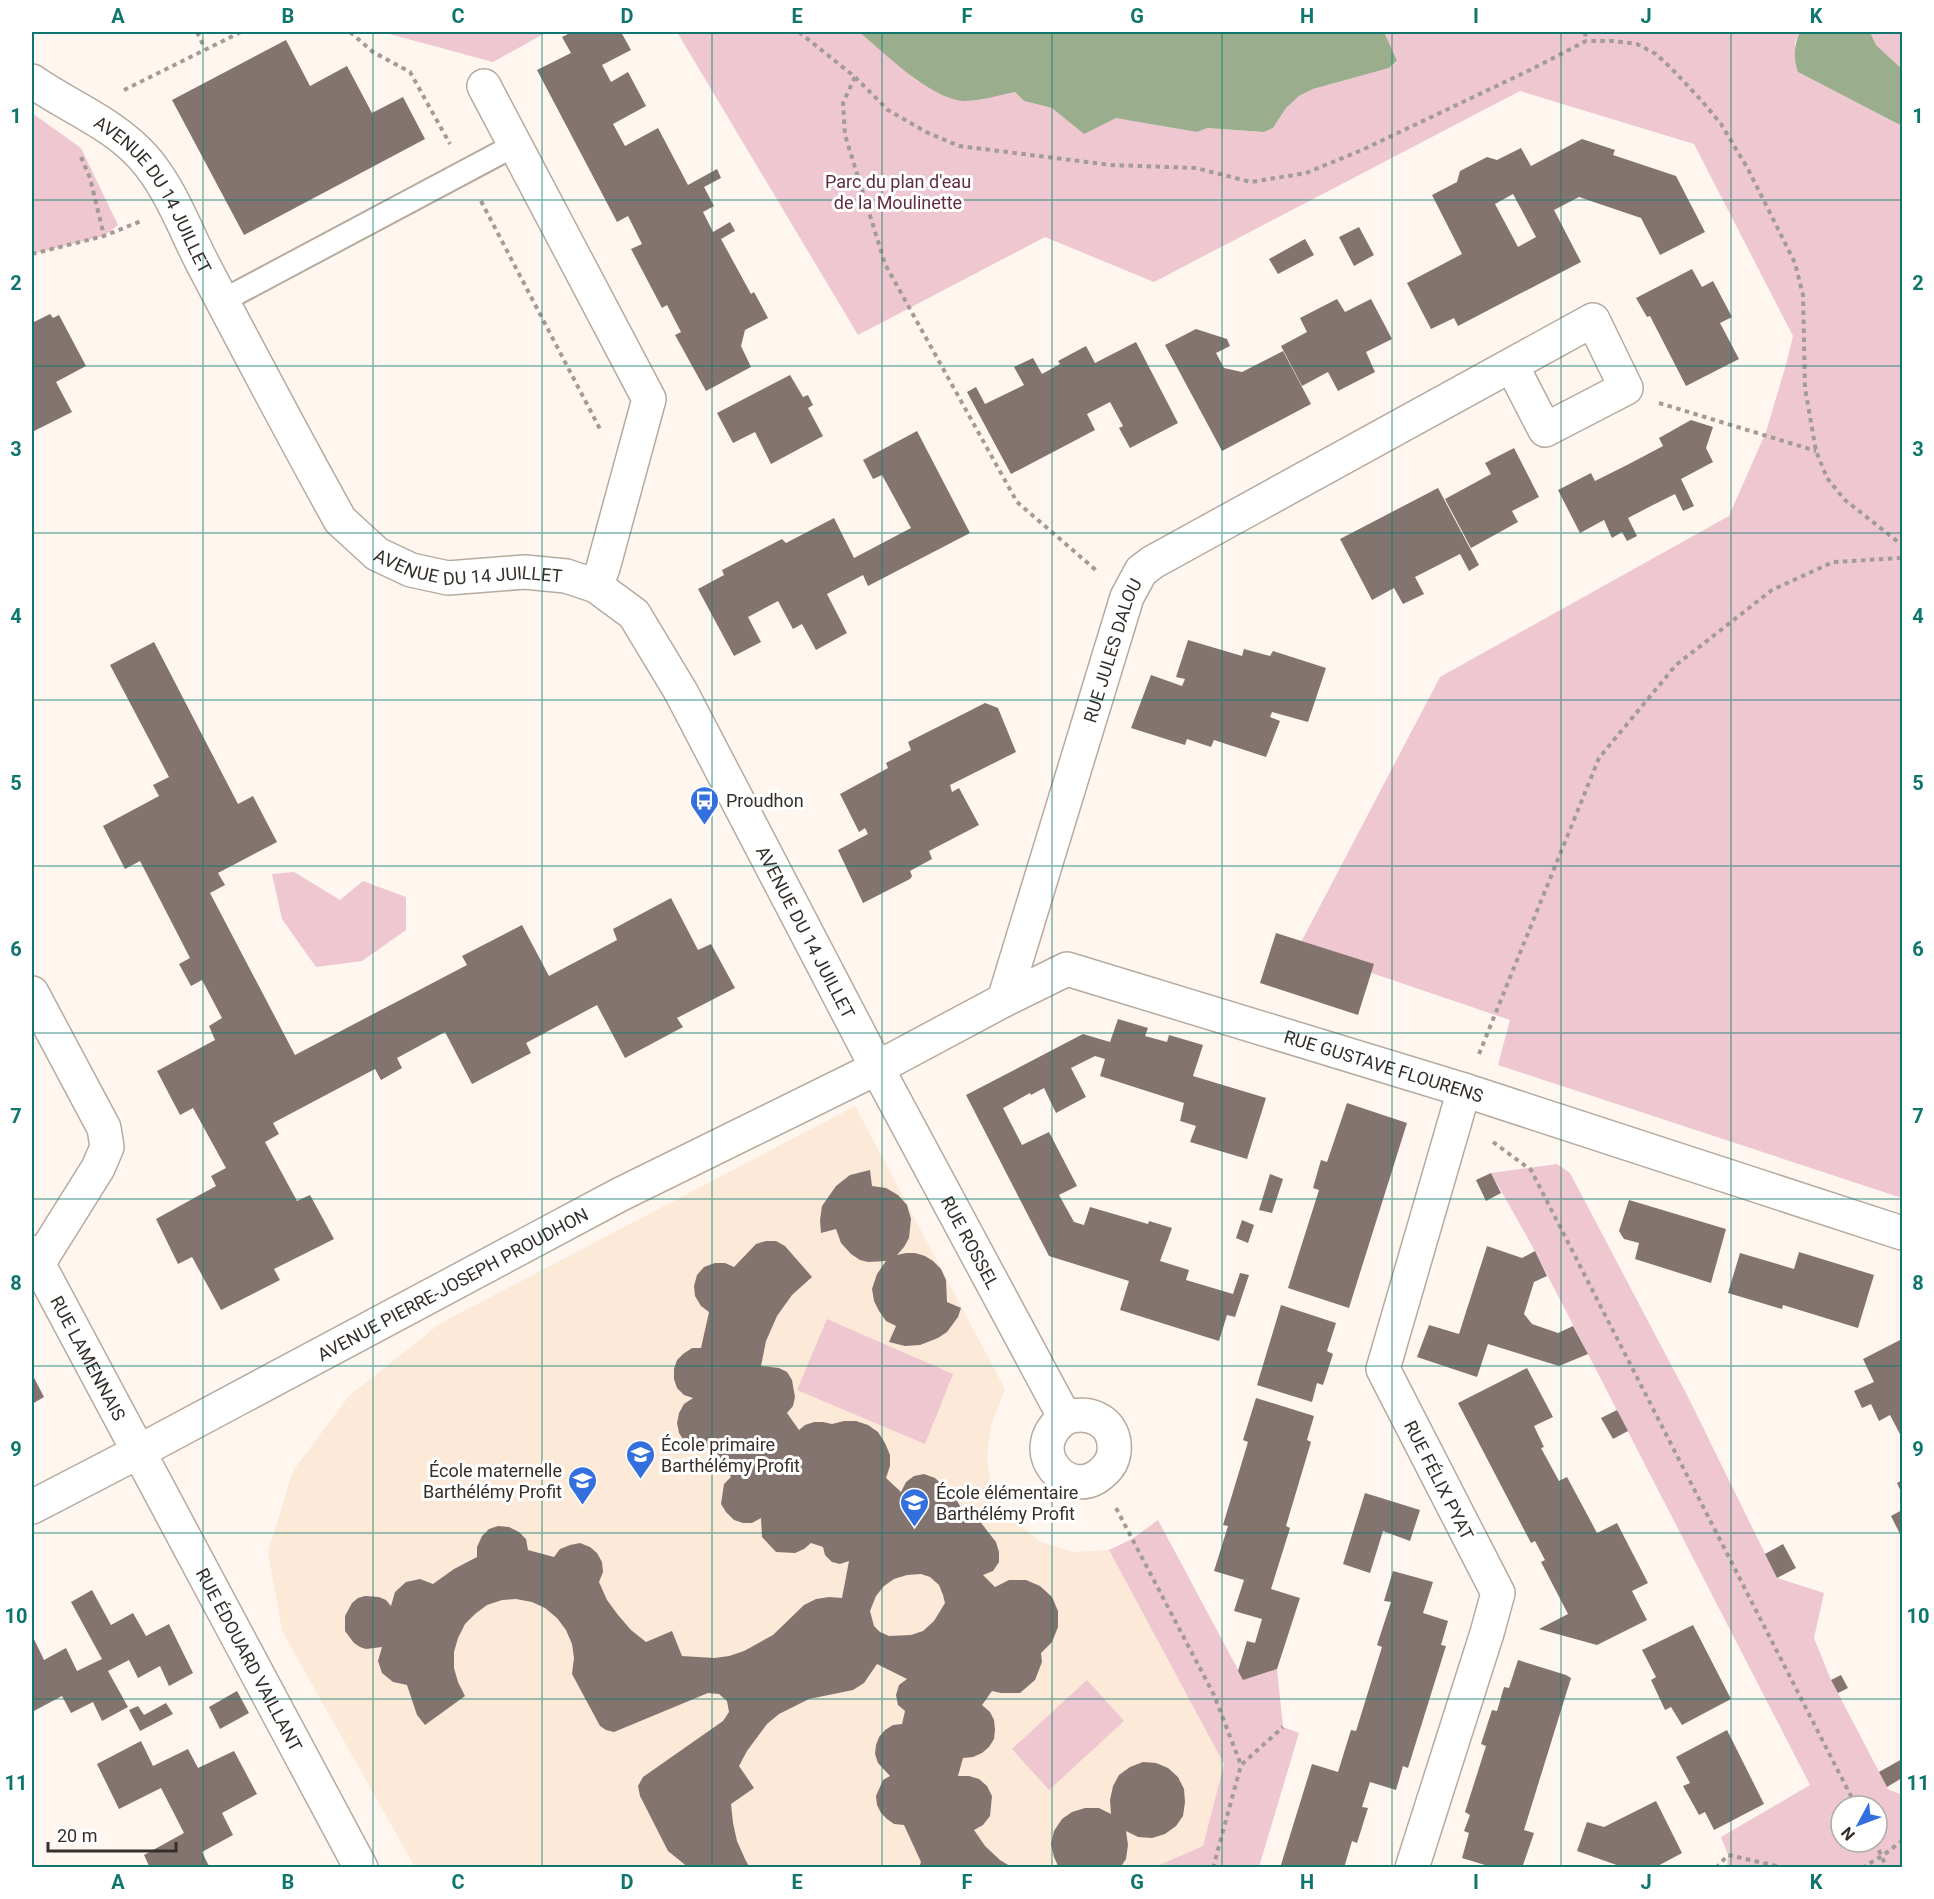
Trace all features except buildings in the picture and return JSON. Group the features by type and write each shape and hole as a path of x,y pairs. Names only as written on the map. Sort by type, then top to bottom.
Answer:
{"street":[{"name":"AVENUE DU 14 JUILLET","path":"32,81 49,94 81,110 123,137 159,178 222,301 340,520 377,554 411,570 448,578 525,572 566,576 596,586 634,614 681,692 877,1068"},
{"path":"484,86 649,399 603,568 596,586"},
{"name":"RUE JULES DALOU","path":"1004,1000 1127,597 1141,571 1153,562 1593,320 1626,388"},
{"path":"1512,366 1545,430 1626,388"},
{"name":"RUE GUSTAVE FLOURENS","path":"877,1068 1067,969 1461,1103 1902,1233"},
{"name":"RUE LAMENNAIS","path":"32,993 104,1128 107,1148 98,1168 35,1258 138,1452"},
{"name":"RUE ROSSEL","path":"877,1068 1065,1418"},
{"name":"AVENUE PIERRE-JOSEPH PROUDHON","path":"32,1507 619,1195 877,1068"},
{"name":"RUE FÉLIX PYAT","path":"1412,1868 1424,1836 1498,1593 1383,1369 1461,1103"},
{"path":"1075,1414 1085,1414 1105,1424 1114,1445 1113,1457 1108,1468 1100,1476 1077,1482 1056,1471 1050,1463 1046,1453 1050,1432 1065,1418 1075,1414"},
{"name":"RUE ÉDOUARD VAILLANT","path":"138,1452 361,1868"},
{"path":"1424,1836 1440,1868"}],"lane":[{"path":"222,301 515,145"}],"path":[{"path":"197,32 206,49"},
{"path":"104,236 90,178 77,147 95,119 116,94 241,32"},
{"path":"350,32 373,52 410,72 465,171 627,482"},
{"path":"799,32 855,76 888,110 926,132 959,146 1111,165 1196,168 1251,182 1306,173 1362,150 1586,41 1637,44 1656,54 1671,68 1721,124 1748,169 1795,263 1803,295 1805,388 1816,451 1827,478 1845,501 1902,545"},
{"path":"1585,32 1586,41"},
{"path":"855,76 843,103 845,135 885,264 1017,502 1127,597"},
{"path":"32,254 104,236 175,208"},
{"path":"1626,388 1648,400 1816,451"},
{"path":"1850,1794 1530,1170 1461,1103 1599,758 1676,665 1772,590 1833,562 1902,558"},
{"path":"1100,1476 1214,1695 1241,1765"},
{"path":"1213,1868 1241,1765 1283,1727"},
{"path":"1862,1868 1902,1841"},
{"path":"1716,1868 1728,1855 1785,1868"},
{"path":"1882,1856 1887,1868"},
{"path":"1207,1868 1215,1861"}],"shaded area":[{"path":"859,32 1384,32 1397,61 1389,68 1313,89 1299,96 1286,108 1273,128 1264,132 1207,128 1197,132 1116,118 1084,134 1052,108 1024,101 1015,92 964,101 937,92 908,74"},
{"path":"1800,32 1870,32 1876,45 1902,69 1902,126 1798,72 1795,52"},
{"name":"École primaire Barthélémy Profit","path":"855,1106 1005,1389 991,1426 987,1457 991,1489 1011,1519 1041,1542 1074,1552 1109,1550 1224,1764 1203,1846 1155,1868 415,1867 282,1631 268,1552 293,1471 349,1396 441,1323"}],"green space":[{"path":"382,32 547,32 493,62"},
{"name":"Parc du plan d'eau de la Moulinette","path":"677,32 859,32 918,81 967,101 1015,92 1024,101 1052,108 1084,133 1116,117 1197,132 1206,128 1264,132 1273,128 1286,108 1299,96 1313,89 1389,68 1397,62 1384,32 1800,32 1795,43 1798,72 1902,126 1902,1198 1498,1065 1510,1020 1298,948 1440,677 1729,516 1766,432 1793,336 1694,144 1520,91 1154,282 1045,237 858,335"},
{"path":"1870,32 1902,32 1902,69 1876,45"},
{"path":"32,113 81,148 118,225 104,236 32,254"},
{"path":"294,872 340,900 363,881 406,897 406,930 362,961 316,967 282,919 272,874"},
{"path":"1557,1164 1570,1173 1688,1397 1777,1578 1824,1593 1814,1638 1831,1680 1888,1789 1902,1795 1902,1867 1727,1867 1728,1855 1721,1837 1810,1785 1535,1251 1491,1173"},
{"path":"827,1319 953,1374 925,1444 797,1390"},
{"path":"1158,1520 1243,1679 1277,1669 1283,1727 1299,1733 1259,1867 1155,1867 1203,1846 1224,1764 1109,1550 1132,1539"},
{"path":"1087,1680 1124,1721 1049,1790 1012,1749"}],"place":[{"name":"Proudhon","path":"705,826"},
{"name":"École primaire Barthélémy Profit","path":"640,1480"},
{"name":"École maternelle Barthélémy Profit","path":"583,1506"},
{"name":"École élémentaire Barthélémy Profit","path":"915,1528"}]}
